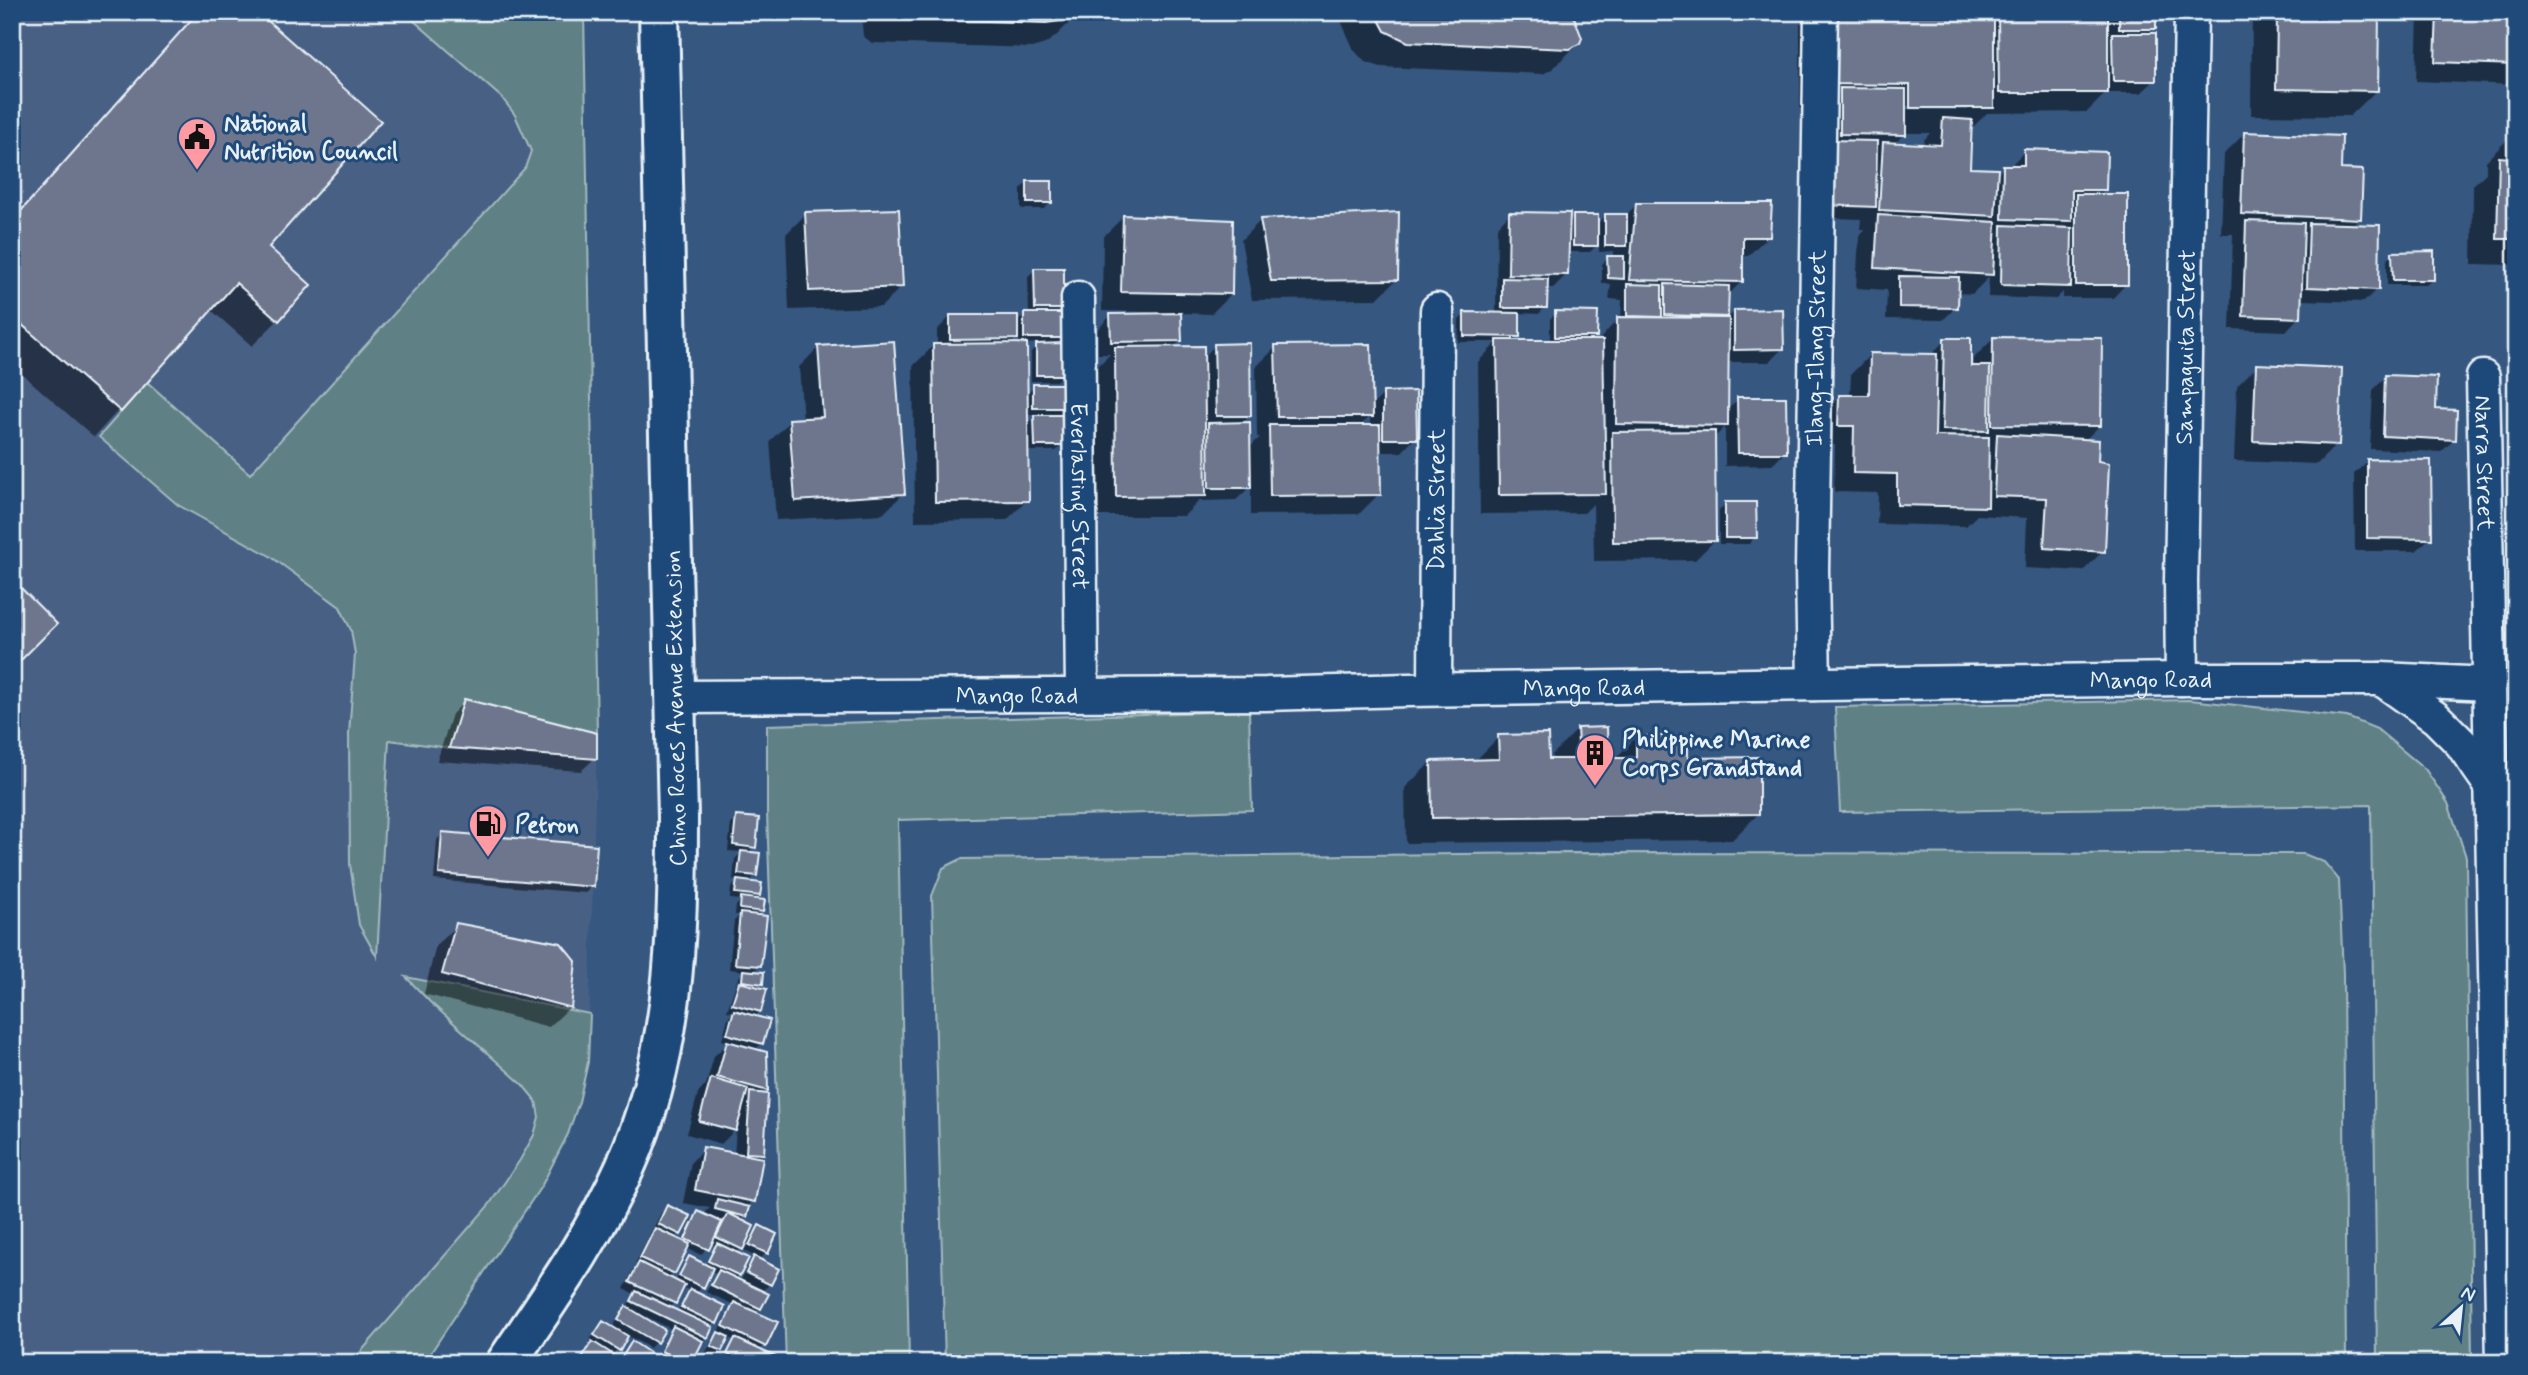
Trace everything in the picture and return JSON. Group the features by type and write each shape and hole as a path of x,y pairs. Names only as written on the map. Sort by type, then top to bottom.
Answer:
{"main road":[{"name":"Chino Roces Avenue Extension","path":"506,1363 579,1255 626,1166 655,1081 667,1029 678,919 676,697 660,12"}],"street":[{"name":"Ilang-Ilang Street","path":"1814,684 1812,570 1821,12"},
{"name":"Sampaguita Street","path":"2182,679 2191,12"},
{"name":"Everlasting Street","path":"1078,298 1082,694"},
{"name":"Dahlia Street","path":"1435,690 1437,310"},
{"name":"Narra Street","path":"2483,377 2487,590 2501,653 2490,684 2503,1363"},
{"name":"Mango Road","path":"676,697 1266,694 2182,679 2381,679 2490,684"},
{"path":"2381,679 2436,719 2461,743 2491,786"}],"shaded area":[{"path":"12,12 584,12 597,733 588,1062 568,1134 542,1185 424,1363 12,1363"}],"green space":[{"path":"404,12 584,12 597,733 465,699 449,748 389,740 377,957 359,925 350,864 349,734 355,654 351,630 340,607 270,556 178,505 99,437 147,382 250,474 525,168 531,151 515,115 502,98"},
{"path":"2190,700 2347,717 2377,729 2425,769 2448,803 2466,857 2472,1363 2377,1363 2371,805 1840,812 1835,707"},
{"path":"1249,711 1252,810 898,820 909,1363 786,1363 767,812 767,725"},
{"path":"1548,853 2304,854 2324,862 2339,880 2343,974 2346,1363 945,1363 932,896 943,868 961,859"},
{"path":"406,977 590,1014 588,1062 568,1134 542,1185 424,1363 351,1363 489,1205 520,1160 534,1135 539,1117 536,1101 522,1084 430,1002"}],"building":[{"name":"National Nutrition Council","path":"198,12 258,12 381,121 269,247 311,285 279,321 236,283 121,412 12,316 12,221"},
{"path":"890,12 1082,12 1073,19 1046,23 898,18"},
{"path":"1375,12 1572,12 1582,38 1580,43 1570,49 1408,42 1385,31"},
{"path":"1825,12 1994,12 1994,108 1910,108 1910,85 1825,84"},
{"path":"1998,12 2108,12 2108,93 1999,93"},
{"path":"2119,12 2156,12 2156,29 2119,29"},
{"path":"2277,12 2379,12 2378,91 2276,89"},
{"path":"2437,12 2516,12 2516,65 2435,62"},
{"path":"2112,33 2156,33 2156,81 2113,81"},
{"path":"1840,88 1906,89 1906,135 1840,134"},
{"path":"1943,118 1972,120 1970,168 1998,169 1995,216 1879,210 1883,142 1941,145"},
{"path":"2244,132 2342,136 2341,169 2363,170 2361,219 2241,214"},
{"path":"2511,133 2516,133 2516,239 2497,239 2499,157 2511,158"},
{"path":"1826,140 1877,141 1876,207 1824,205"},
{"path":"2024,149 2107,152 2106,190 2072,190 2072,221 2002,219 2003,165 2024,165"},
{"path":"1027,181 1052,181 1052,203 1027,203"},
{"path":"2076,194 2128,194 2128,285 2076,285"},
{"path":"1636,203 1772,203 1770,237 1743,237 1743,282 1629,280"},
{"path":"899,209 903,287 809,291 805,212"},
{"path":"1399,212 1398,280 1271,281 1260,219"},
{"path":"1509,212 1570,213 1568,275 1508,274"},
{"path":"1605,214 1627,214 1627,246 1605,246"},
{"path":"1123,215 1233,220 1232,294 1121,292"},
{"path":"1573,215 1598,215 1598,246 1573,246"},
{"path":"1878,215 1996,222 1993,275 1875,268"},
{"path":"2246,221 2304,223 2301,318 2243,316"},
{"path":"2309,223 2380,225 2379,290 2307,287"},
{"path":"2002,225 2072,228 2071,287 2001,285"},
{"path":"2434,251 2434,280 2393,280 2392,252"},
{"path":"1607,256 1624,256 1624,279 1608,278"},
{"path":"1034,268 1064,268 1064,309 1035,309"},
{"path":"1899,276 1959,277 1958,308 1899,307"},
{"path":"1502,278 1548,279 1547,308 1502,308"},
{"path":"1627,284 1662,285 1662,317 1627,316"},
{"path":"1665,284 1729,286 1728,317 1665,315"},
{"path":"1783,309 1784,349 1734,350 1734,310"},
{"path":"1555,311 1598,312 1597,337 1555,337"},
{"path":"1464,312 1520,313 1520,337 1464,336"},
{"path":"1024,313 1064,313 1065,338 1024,338"},
{"path":"1181,313 1182,341 1111,342 1110,314"},
{"path":"950,315 1018,315 1018,339 950,340"},
{"path":"1617,317 1729,318 1728,426 1616,424"},
{"path":"1993,337 2102,338 2101,426 1992,425"},
{"path":"1944,338 1971,338 1971,366 1990,366 1989,431 1942,430"},
{"path":"1497,340 1603,340 1606,494 1499,495"},
{"path":"894,341 905,494 795,501 789,419 823,417 818,346"},
{"path":"1027,343 1029,501 935,502 933,344"},
{"path":"1064,343 1065,375 1036,375 1036,344"},
{"path":"1250,343 1251,416 1216,416 1214,344"},
{"path":"1371,344 1373,417 1277,417 1275,345"},
{"path":"1204,346 1206,496 1116,497 1115,347"},
{"path":"1870,353 1937,354 1935,436 1989,437 1988,507 1897,505 1897,474 1853,473 1854,426 1838,426 1839,395 1869,395"},
{"path":"2256,364 2342,368 2339,445 2253,441"},
{"path":"2385,375 2437,377 2436,409 2457,410 2456,440 2383,436"},
{"path":"1033,384 1067,384 1068,408 1033,408"},
{"path":"1416,391 1417,439 1383,439 1383,392"},
{"path":"1737,397 1786,397 1787,453 1738,453"},
{"path":"1034,415 1063,415 1064,446 1035,446"},
{"path":"1250,422 1251,488 1209,488 1208,423"},
{"path":"1269,425 1380,425 1381,495 1270,496"},
{"path":"1715,431 1716,541 1613,542 1612,432"},
{"path":"1997,434 2099,440 2098,461 2109,463 2105,552 2044,548 2047,498 1994,496"},
{"path":"2367,459 2431,460 2432,539 2367,538"},
{"path":"1725,502 1756,502 1757,538 1725,538"},
{"path":"12,579 57,624 12,669"},
{"path":"464,699 597,733 597,759 449,748"},
{"name":"Philippine Marine Corps Grandstand","path":"1607,727 1608,758 1636,758 1636,736 1688,736 1688,758 1759,757 1759,814 1432,818 1431,761 1499,759 1498,735 1548,734 1549,759 1579,759 1577,728"},
{"path":"736,816 759,818 756,848 733,845"},
{"path":"442,832 597,845 594,887 439,874"},
{"path":"741,851 760,853 757,876 738,874"},
{"path":"737,880 762,883 760,896 735,893"},
{"path":"741,897 765,900 763,912 740,909"},
{"path":"740,913 767,916 761,966 735,964"},
{"path":"456,923 561,943 576,961 571,1008 442,974"},
{"path":"743,970 764,972 763,984 742,981"},
{"path":"739,982 767,989 761,1012 732,1004"},
{"path":"734,1010 770,1020 763,1044 727,1034"},
{"path":"727,1041 767,1052 768,1091 717,1077"},
{"path":"711,1078 748,1089 736,1131 699,1121"},
{"path":"750,1092 768,1094 764,1154 746,1153"},
{"path":"703,1147 763,1158 755,1202 695,1190"},
{"path":"717,1199 750,1207 747,1217 715,1209"},
{"path":"667,1205 691,1216 681,1235 658,1224"},
{"path":"698,1211 722,1222 709,1250 685,1239"},
{"path":"728,1213 754,1226 743,1250 716,1237"},
{"path":"759,1225 777,1234 768,1254 749,1245"},
{"path":"655,1228 690,1244 675,1274 640,1258"},
{"path":"717,1243 749,1258 740,1276 708,1261"},
{"path":"689,1256 713,1268 704,1288 679,1276"},
{"path":"754,1256 779,1269 771,1285 746,1273"},
{"path":"639,1262 685,1285 676,1304 629,1282"},
{"path":"719,1270 769,1294 761,1309 711,1285"},
{"path":"690,1289 725,1306 717,1324 681,1307"},
{"path":"636,1291 713,1327 708,1338 631,1301"},
{"path":"734,1302 778,1322 766,1347 723,1326"},
{"path":"626,1306 665,1330 657,1343 618,1320"},
{"path":"603,1321 628,1336 620,1351 594,1335"},
{"path":"673,1326 703,1341 692,1363 685,1363 661,1351"},
{"path":"718,1332 729,1337 722,1351 711,1346"},
{"path":"735,1338 776,1357 773,1363 746,1363 727,1354"},
{"path":"592,1341 617,1357 613,1363 587,1363 581,1359"},
{"path":"632,1341 656,1357 653,1363 637,1363 624,1354"}],"place":[{"name":"National Nutrition Council","path":"197,171"},
{"name":"Philippine Marine Corps Grandstand","path":"1595,787"},
{"name":"Petron","path":"488,858"}]}
